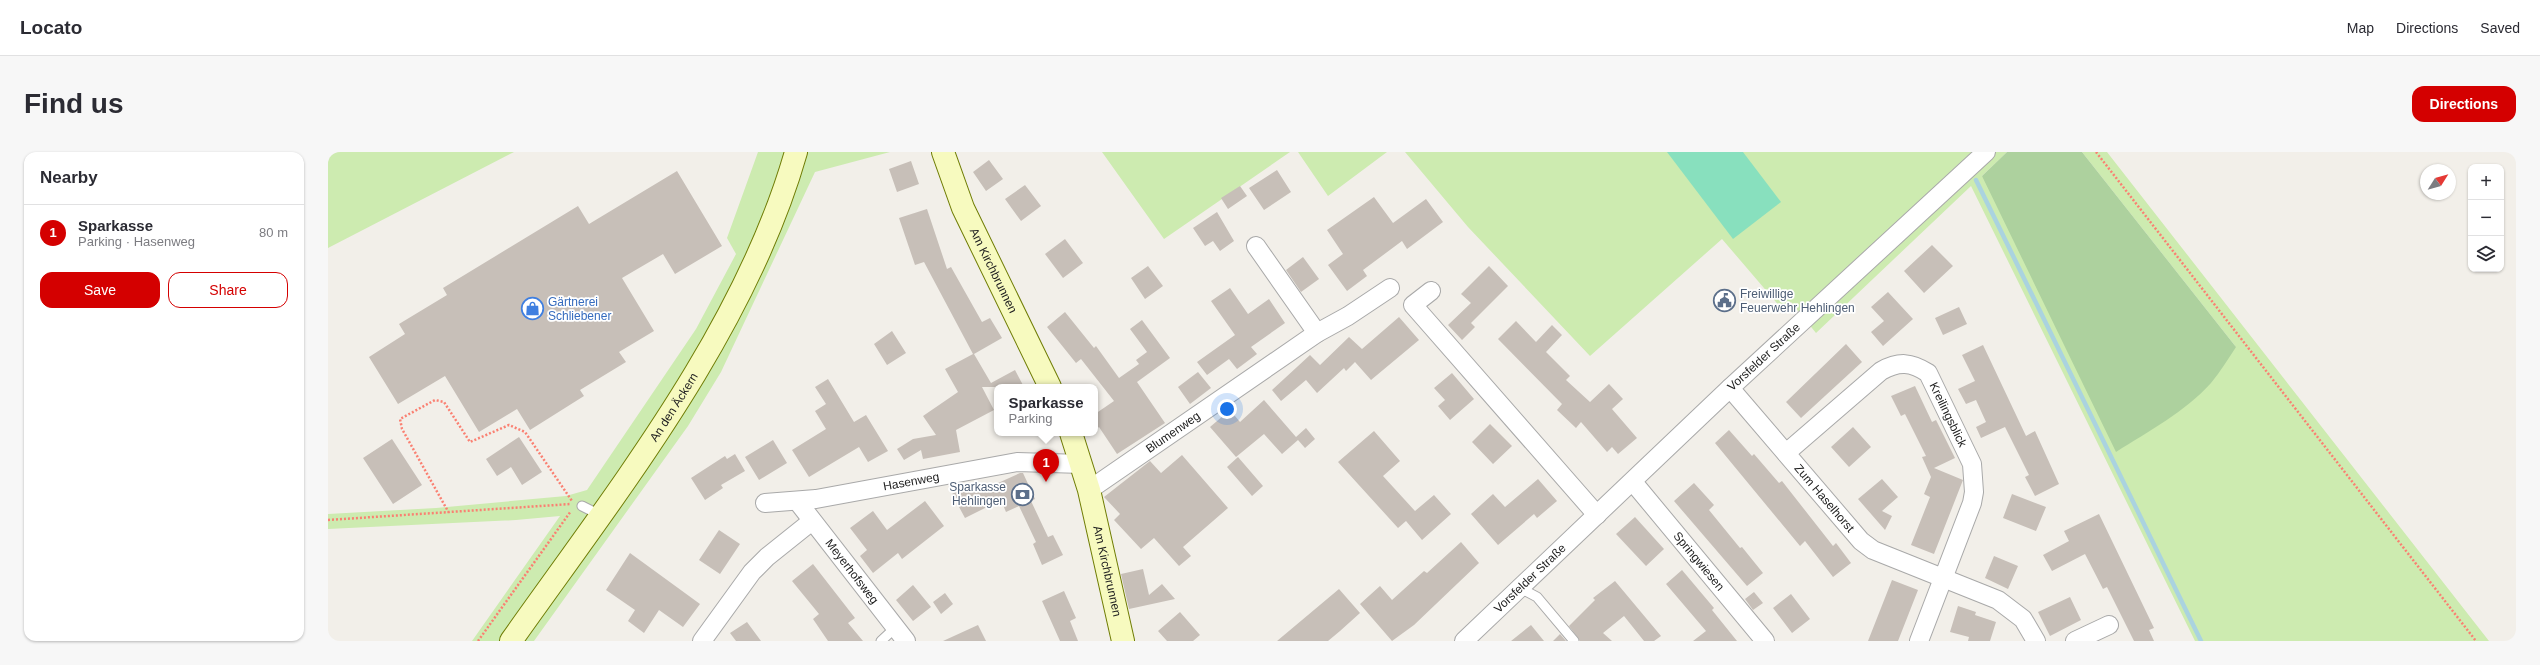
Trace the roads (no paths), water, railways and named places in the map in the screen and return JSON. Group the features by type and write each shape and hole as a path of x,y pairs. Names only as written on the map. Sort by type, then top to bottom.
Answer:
{"main road":[{"name":"An den Äckern","path":"511,641 585,508 667,417 719,331 774,219 796,152"},
{"name":"Am Kirchbrunnen","path":"943,152 963,208 1049,384"},
{"name":"Am Kirchbrunnen","path":"1072,436 1089,490 1123,641"}],"street":[{"name":"Vorsfelder Straße","path":"1464,641 1482,635 1520,588 1730,388 1986,152"},
{"path":"1256,246 1317,333"},
{"name":"Blumenweg","path":"1089,490 1317,333 1348,316 1390,288"},
{"path":"1431,291 1413,305 1597,515"},
{"name":"Kreilingsblick","path":"1786,453 1881,371 1894,364 1906,363 1918,366 1928,373 1972,464 1974,478 1972,503 1942,578"},
{"name":"Zum Haselhorst","path":"1730,388 1861,541 1873,550 1998,600 2023,620 2036,641"},
{"name":"Hasenweg","path":"765,503 798,502 1017,462 1082,464"},
{"name":"Springwiesen","path":"1633,482 1765,641"},
{"name":"Meyerhofsweg","path":"798,502 900,634"},
{"path":"702,641 752,572 767,556 812,521"},
{"path":"1919,641 1942,578"},
{"path":"2075,641 2109,625"}],"lane":[{"path":"1520,588 1537,597 1574,641"},
{"path":"881,641 900,634"}],"waterway":[{"path":"1976,180 2201,641"}],"place":[{"name":"Freiwillige Feuerwehr Hehlingen","path":"1725,301"},
{"name":"Gärtnerei Schliebener","path":"532,309"},
{"name":"Sparkasse","path":"1046,482"},
{"name":"Sparkasse Hehlingen","path":"1022,494"}]}
